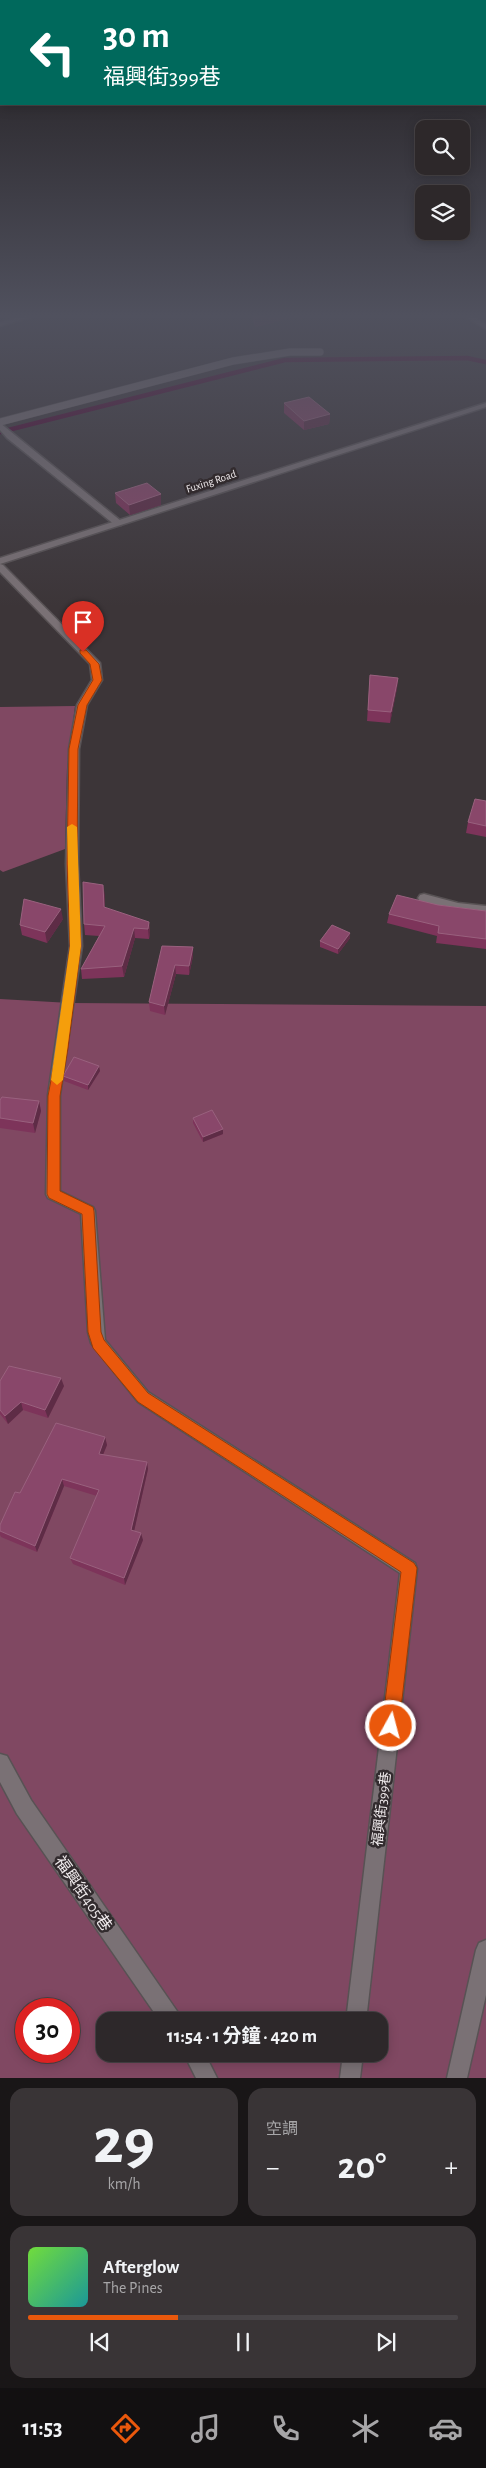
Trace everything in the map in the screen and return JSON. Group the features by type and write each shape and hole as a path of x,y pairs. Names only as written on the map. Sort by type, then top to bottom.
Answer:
{"street":[{"name":"Fuxing Road","path":"0,561 461,413"},
{"path":"0,424 10,436 118,523"},
{"name":"福興街399巷","path":"0,567 95,664 97,672 97,680 82,705 74,749 72,864 76,946 63,1048 54,1096 53,1194 88,1211 95,1332 98,1343 143,1398 409,1568 357,2012"},
{"path":"424,898 458,907 486,910"},
{"name":"福興街405巷","path":"0,1763 24,1807 166,2012"},
{"path":"457,2078 486,1950"},
{"path":"198,2062 207,2078"},
{"path":"350,2078 352,2062"}],"lane":[{"path":"0,424 41,413"}],"shaded area":[{"path":"75,706 67,768 65,849 3,872 0,870 0,707"},
{"path":"0,999 70,1003 486,1006 486,2078 0,2078"}],"building":[{"path":"295,413 330,414 304,421"},
{"path":"147,483 161,494 129,505 115,493"},
{"path":"370,675 398,678 391,712 368,710"},
{"path":"475,799 486,801 486,826 468,822"},
{"path":"83,882 103,885 104,907 149,922 148,929 134,928 122,966 81,969 105,926 84,924"},
{"path":"397,895 438,905 486,911 486,939 438,933 439,926 389,914"},
{"path":"24,899 61,909 45,932 20,925"},
{"path":"332,925 350,933 338,949 320,941"},
{"path":"162,946 193,947 189,966 175,965 164,1006 149,1002"},
{"path":"74,1057 99,1066 88,1085 63,1076"},
{"path":"2,1097 39,1101 33,1123 0,1118 0,1100"},
{"path":"212,1110 223,1129 203,1137 193,1118"},
{"path":"9,1366 61,1378 45,1410 21,1402 5,1416 0,1410 0,1381"},
{"path":"56,1423 105,1437 99,1454 147,1462 131,1530 141,1533 124,1578 70,1558 99,1490 62,1479 35,1546 0,1531 0,1525 15,1492 20,1493"}],"waterway":[{"path":"0,432 75,413"}],"slow traffic":[{"path":"57,1080 76,946 72,827"}],"route":[{"path":"83,652 95,664 97,680 82,705 74,749 72,864 76,946 63,1048 54,1096 53,1194 88,1211 95,1332 98,1343 143,1398 409,1568 391,1726"}]}
